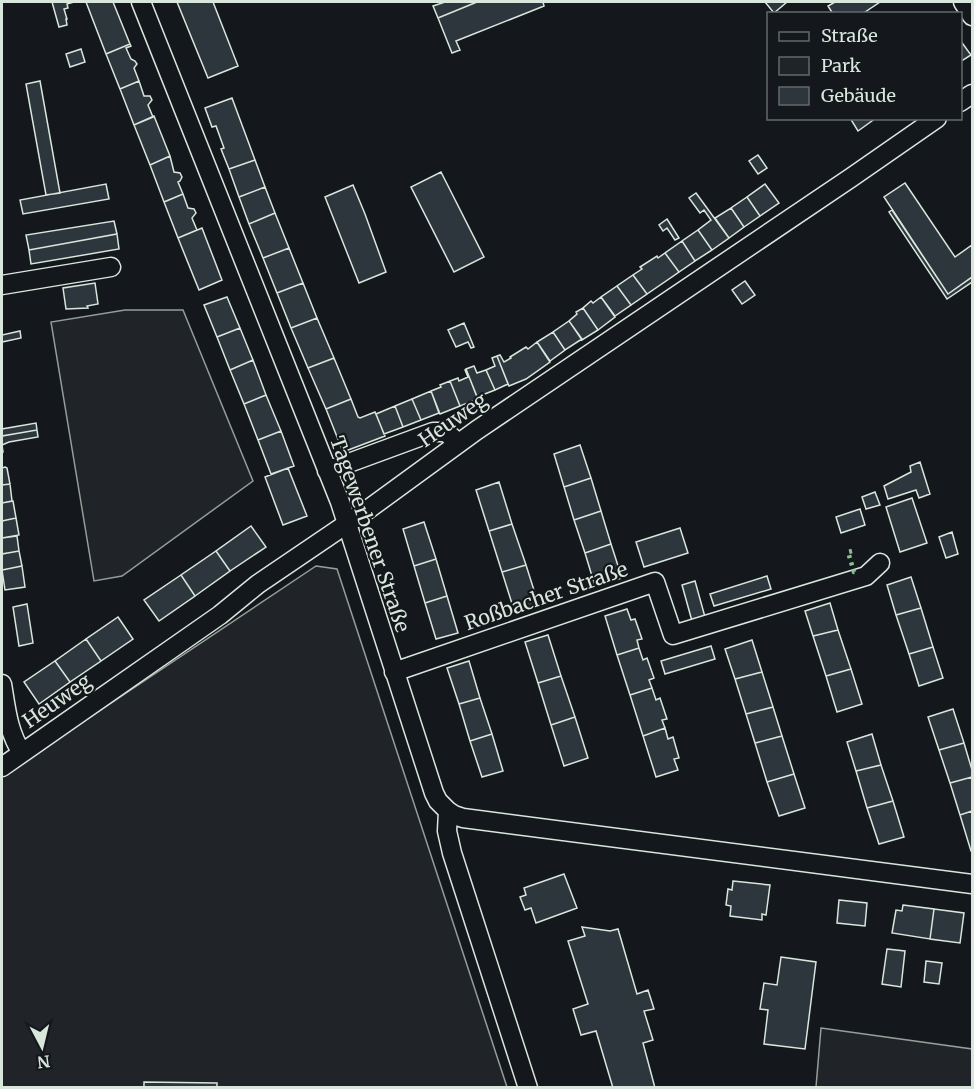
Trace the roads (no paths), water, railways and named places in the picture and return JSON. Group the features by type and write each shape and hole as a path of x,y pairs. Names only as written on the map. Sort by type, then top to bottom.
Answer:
{"street":[{"name":"Tagewerbener Straße","path":"141,2 327,471 347,524 434,793 448,811"},
{"path":"963,2 972,16"},
{"name":"Heuweg","path":"2,767 220,615 258,584 347,524 458,443 934,120"},
{"path":"2,285 111,267"},
{"path":"327,471 433,432 446,432 458,443"},
{"name":"Roßbacher Straße","path":"394,672 655,582 673,635 866,576 880,563"},
{"path":"2,684 10,730 22,753"},
{"path":"448,811 454,815 471,819 972,884"},
{"path":"448,811 447,831 452,854 528,1088"}]}
